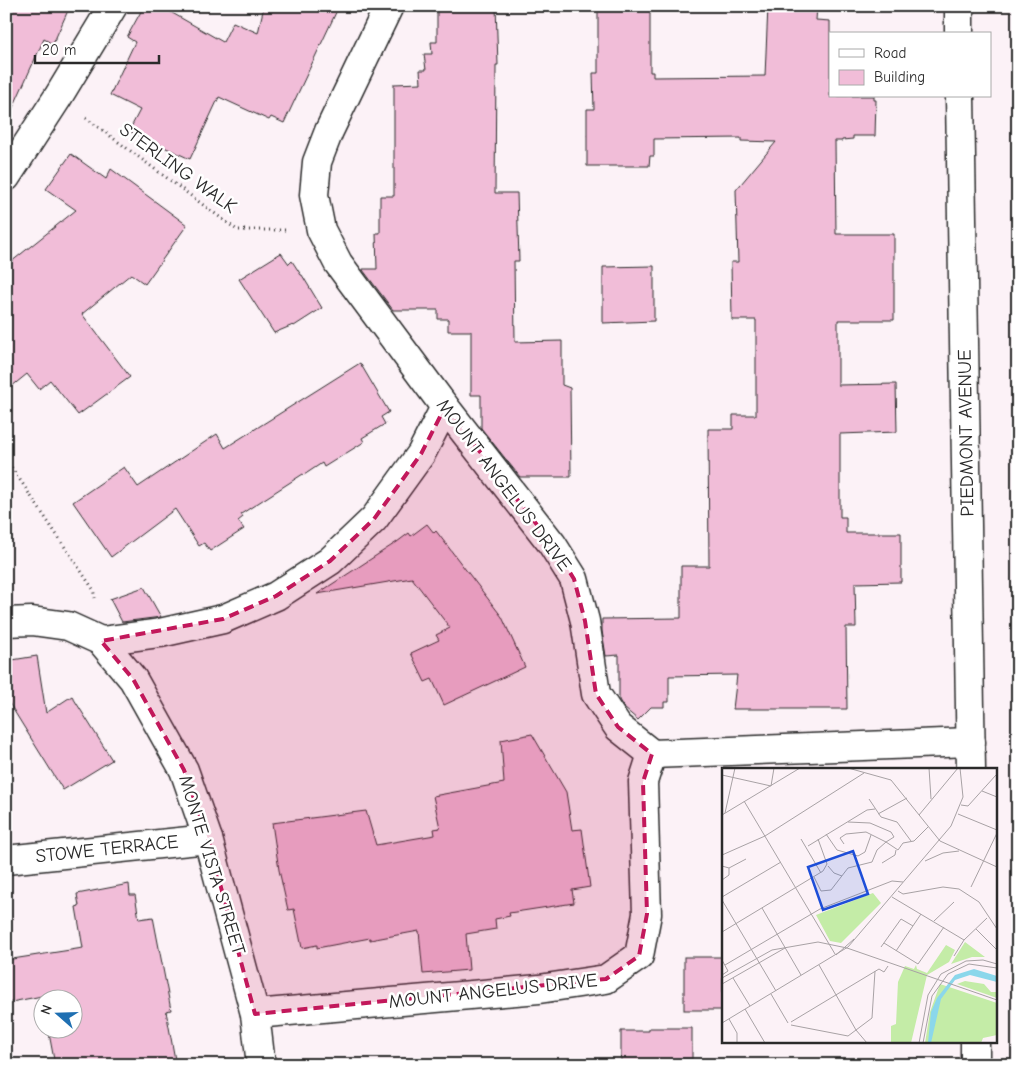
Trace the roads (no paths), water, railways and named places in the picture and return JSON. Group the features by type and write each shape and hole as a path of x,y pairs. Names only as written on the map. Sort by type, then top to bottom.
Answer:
{"street":[{"path":"6,177 58,97 113,6"},
{"name":"MOUNT ANGELUS DRIVE","path":"255,1014 539,988 606,979 639,956 648,914 644,782 652,754 618,728 596,694 585,621 574,579 552,544 445,407 338,263 321,230 314,195 317,162 329,131 389,6"},
{"path":"959,6 960,32"},
{"name":"PIEDMONT AVENUE","path":"960,98 971,768"},
{"path":"101,641 160,632 223,619 276,596 330,561 374,519 421,454 445,407"},
{"name":"MONTE VISTA STREET","path":"19,622 68,626 101,641 133,679 184,770 208,839 255,1014 262,1065"},
{"path":"652,754 971,742"},
{"name":"STOWE TERRACE","path":"6,860 208,839"},
{"path":"974,1044 975,1065"}]}
